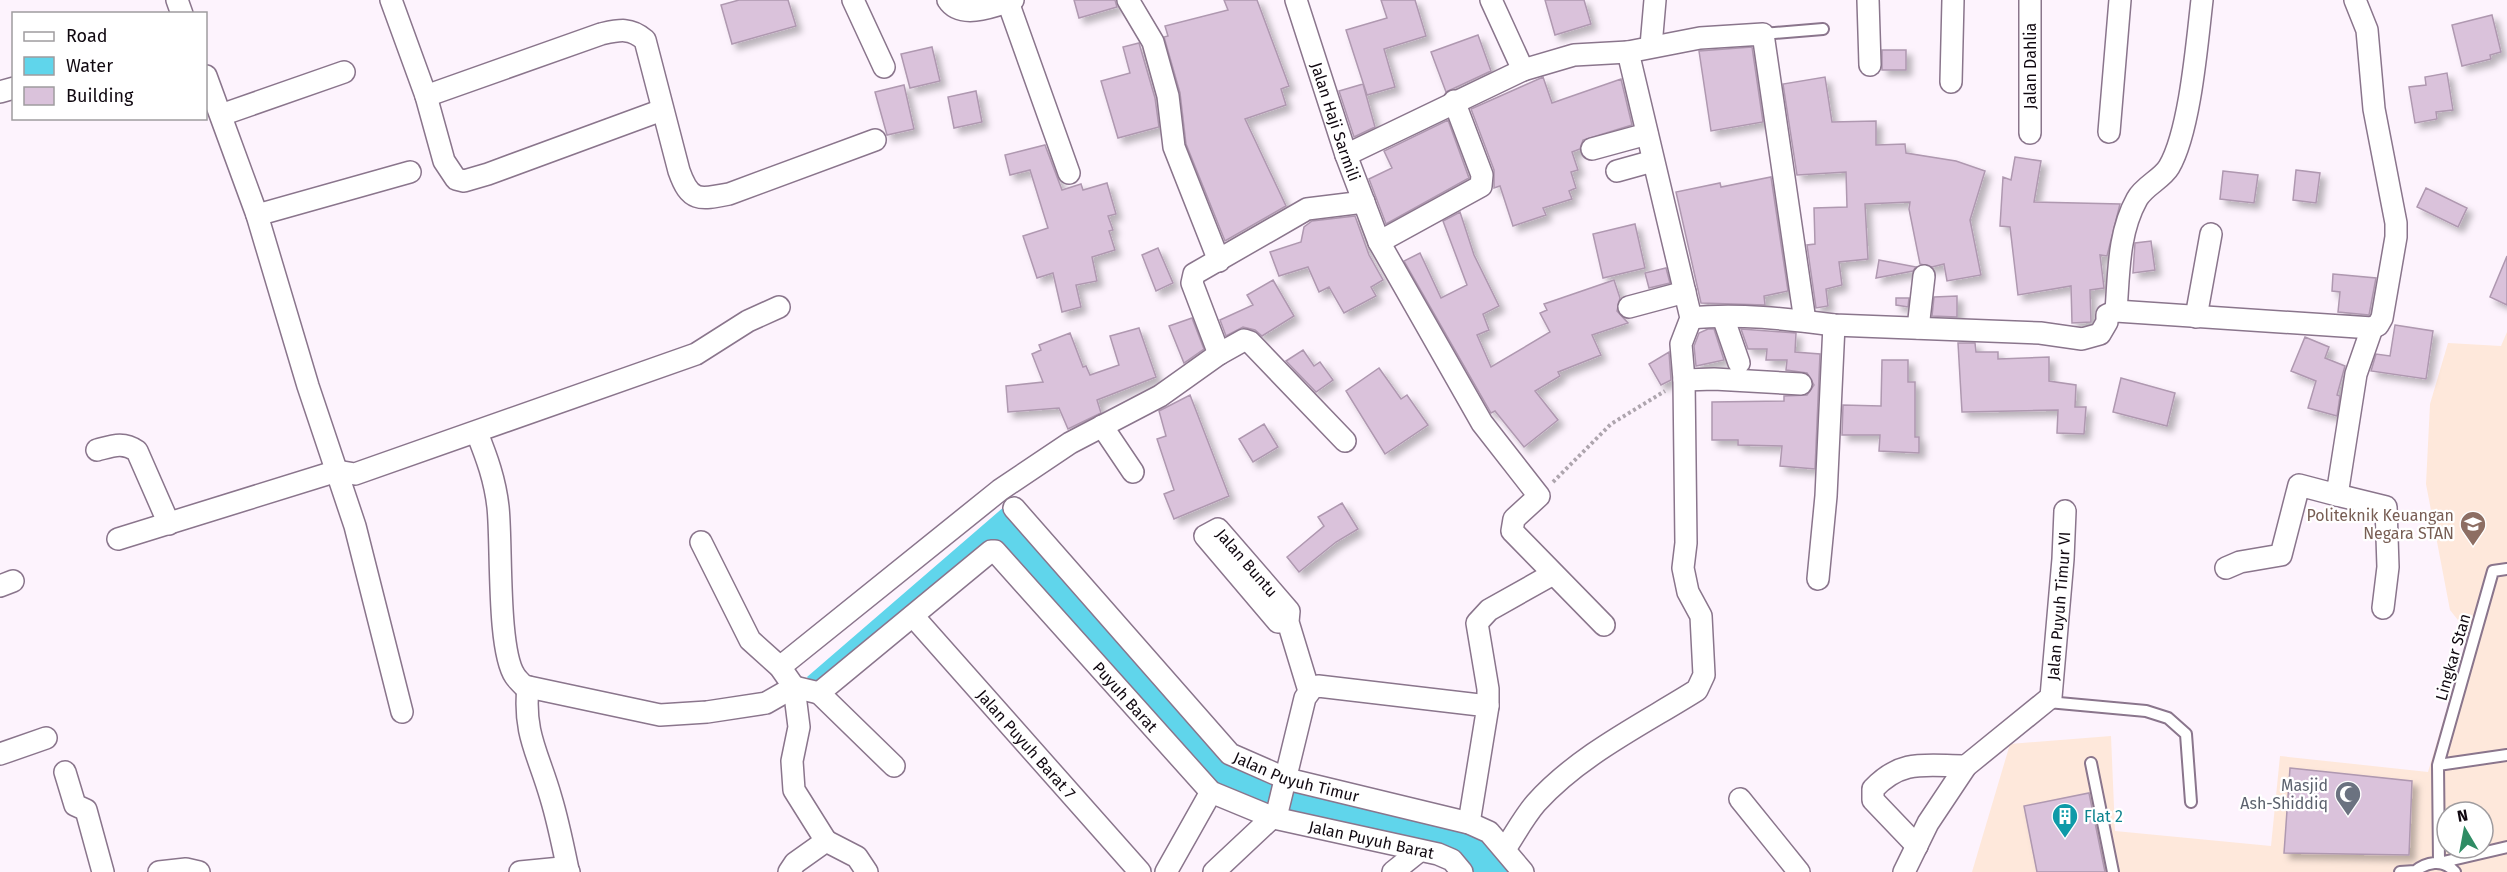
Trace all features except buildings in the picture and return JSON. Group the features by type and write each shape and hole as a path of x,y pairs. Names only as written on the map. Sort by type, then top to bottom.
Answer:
{"street":[{"path":"853,0 884,68"},
{"path":"948,0 957,9 968,11 1011,1 1069,173"},
{"path":"1128,0 1153,42 1168,96 1173,147 1220,261"},
{"name":"Jalan Haji Sarmili","path":"1296,0 1346,155 1379,242 1482,423 1539,496"},
{"path":"1491,0 1523,70"},
{"path":"1651,46 1655,0"},
{"path":"1868,0 1870,65"},
{"path":"1951,82 1953,0"},
{"name":"Jalan Dahlia","path":"2030,0 2030,133"},
{"path":"2109,132 2120,0"},
{"path":"2116,311 2121,240 2137,197 2169,167 2182,130 2193,72 2202,0"},
{"path":"1691,318 1723,317 1805,321 1834,325 2091,338 2104,328 2108,315 2116,311 2372,328 2378,325 2382,318 2396,237 2396,223 2374,109 2367,30 2355,0"},
{"path":"397,2 449,172 456,179 464,181 662,110"},
{"path":"426,96 601,34 620,30 634,31 645,40 684,188 693,196 706,198 729,194 874,141"},
{"path":"1346,155 1454,101 1523,70 1574,55 1628,52 1700,38 1763,34 1805,321"},
{"path":"1505,849 1537,802 1558,783 1588,759 1697,690 1704,675 1701,616 1688,592 1683,568 1686,543 1684,380 1681,344 1691,318 1628,52"},
{"path":"221,115 344,72"},
{"path":"207,79 257,215 308,386 355,526 402,712"},
{"path":"1379,242 1481,186 1482,175 1454,101"},
{"path":"1592,149 1647,134"},
{"path":"1617,171 1653,161"},
{"path":"257,215 410,172"},
{"path":"1219,354 1192,283 1194,274 1307,209 1364,202"},
{"path":"2196,317 2211,234"},
{"path":"1918,328 1924,276"},
{"path":"1629,307 1685,292"},
{"path":"118,539 338,471 355,474 477,433 696,354 748,321 779,307"},
{"path":"1723,317 1739,363"},
{"path":"1818,579 1826,496 1834,325"},
{"path":"2337,495 2356,375 2372,328"},
{"path":"780,667 1000,490 1070,443 1160,396 1219,354 1244,340 1250,342 1345,441"},
{"path":"1684,380 1714,379 1801,384"},
{"path":"1102,426 1133,472"},
{"path":"477,433 493,473 498,508 505,636 514,675 528,687 660,715 707,712 766,704 794,687 819,693 894,766"},
{"path":"97,450 128,445 136,451 169,524"},
{"path":"2226,568 2240,562 2281,555 2299,485 2386,507 2388,567 2383,608"},
{"path":"1539,496 1520,511 1511,527 1553,574 1604,625"},
{"name":"Jalan Puyuh Timur","path":"1014,508 1230,754 1287,781 1469,823 1489,832 1523,872"},
{"name":"Jalan Puyuh Timur VI","path":"2048,702 2054,666 2065,510"},
{"path":"701,542 745,632 759,651 780,667 794,687 799,728 792,761 794,790 826,841 857,857 867,872"},
{"name":"Puyuh Barat","path":"913,616 991,551 996,551 1211,792 1276,816"},
{"path":"1469,823 1488,706 1488,689 1477,623 1489,610 1553,574"},
{"path":"819,693 913,616"},
{"name":"Jalan Puyuh Barat 7","path":"913,616 1140,872"},
{"path":"1288,622 1309,691"},
{"path":"1214,872 1276,816 1287,781 1305,698 1309,691 1318,686 1488,706"},
{"path":"528,687 525,713 531,740 551,796 568,871"},
{"path":"1904,872 1928,823 1966,766 2048,702"},
{"path":"0,754 46,738"},
{"path":"1917,846 1873,800 1873,789 1895,770 1909,766 1966,766"},
{"path":"65,772 75,805 86,810 103,872"},
{"path":"1166,872 1211,792"},
{"path":"1740,799 1799,872"},
{"name":"Jalan Puyuh Barat","path":"1276,816 1418,852 1438,854 1452,860 1462,872"},
{"path":"789,872 795,863 826,841"},
{"path":"1393,872 1418,852"},
{"path":"520,872 561,868 568,871"},
{"path":"159,872 186,869 199,872"}],"lane":[{"path":"1763,34 1823,30"},
{"name":"Lingkar Stan","path":"2439,863 2438,765 2493,572 2507,568"},
{"path":"2048,702 2145,711 2168,718 2186,734 2191,802"},
{"path":"2438,765 2507,755"},
{"path":"2091,763 2114,872"},
{"path":"2400,872 2414,872 2426,864 2507,847"},
{"path":"2439,863 2455,872"}],"path":[{"path":"1539,496 1611,424 1684,380"}],"shaded area":[{"name":"Politeknik Keuangan Negara STAN","path":"2507,332 2507,872 1972,872 2010,744 2111,736 2115,831 2271,846 2280,756 2428,772 2469,634 2450,610 2426,484 2430,404 2448,343 2501,346"}],"water":[{"path":"1005,506 1225,760 1481,836 1512,872 1472,872 1460,857 1279,810 1218,788 997,540 818,692 807,677"}],"place":[{"name":"Politeknik Keuangan Negara STAN","path":"2473,547"},
{"name":"Masjid Ash-Shiddiq","path":"2348,817"},
{"name":"Flat 2","path":"2065,839"}]}
